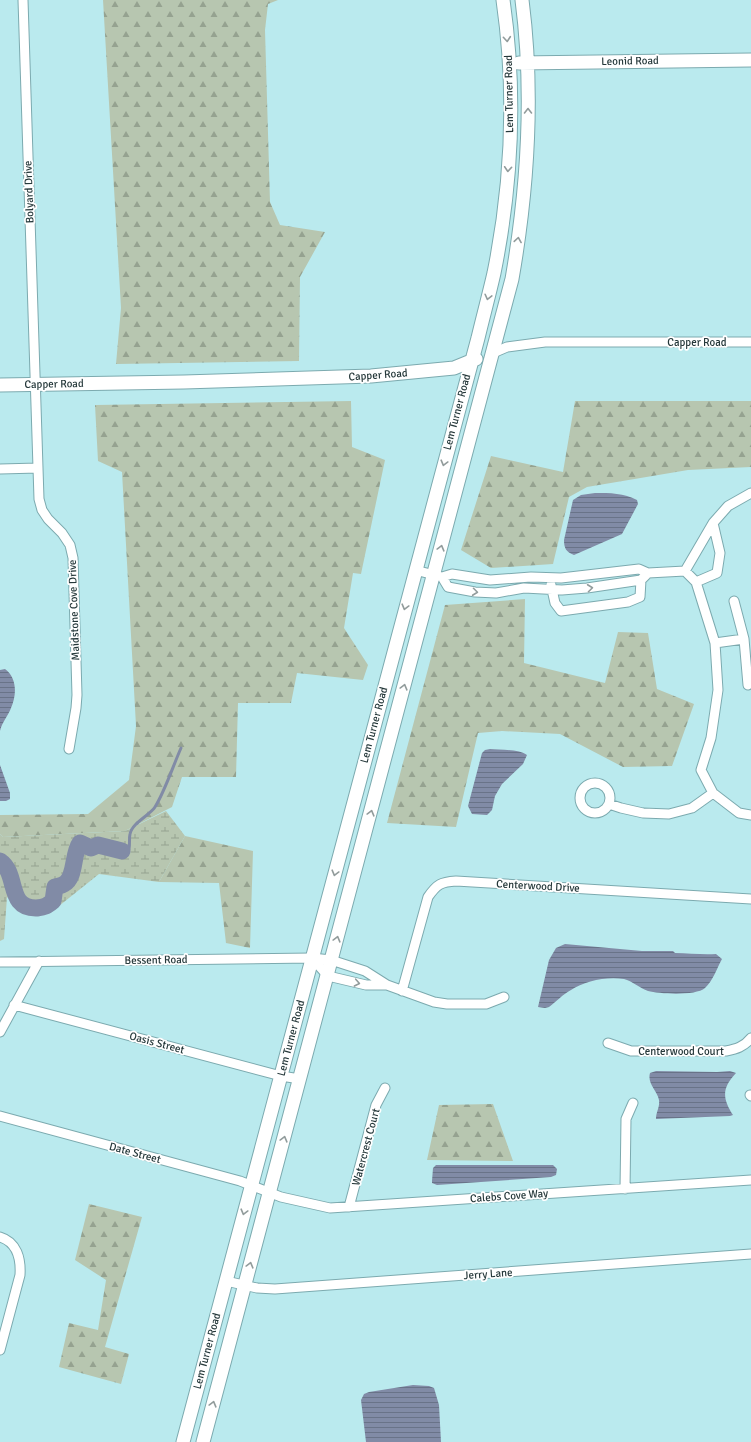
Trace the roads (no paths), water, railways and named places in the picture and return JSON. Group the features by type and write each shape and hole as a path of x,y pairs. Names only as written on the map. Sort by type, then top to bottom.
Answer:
{"main road":[{"name":"Lem Turner Road","path":"183,1442 494,274 503,212 509,147 509,63 503,0"},
{"name":"Lem Turner Road","path":"203,1442 382,772 438,576 512,279 521,222 528,135 528,62 522,0"},
{"name":"Leonid Road","path":"509,63 751,60"},
{"name":"Capper Road","path":"0,385 184,382 371,376 454,368 493,352"},
{"path":"363,767 382,772"}],"street":[{"name":"Bolyard Drive","path":"23,0 35,384"},
{"name":"Capper Road","path":"493,352 507,347 545,342 751,342"},
{"name":"Maidstone Cove Drive","path":"35,384 39,499 42,510 48,519 62,533 70,545 73,558 77,695 69,749"},
{"path":"0,469 38,468"},
{"path":"685,571 713,523 728,506 751,493"},
{"path":"696,582 717,574 720,553 713,523"},
{"path":"415,570 438,576 452,574 490,580 531,577 562,578 639,569 648,573 685,571 696,582 715,643 718,690 711,738 701,770 713,793 739,813 751,815"},
{"path":"438,576 448,587 475,592 496,593 524,588 562,590 587,588 641,580 648,573"},
{"path":"551,578 551,589 555,603 561,611 628,602 640,597 641,580"},
{"path":"734,601 744,639 748,686"},
{"path":"715,643 744,639"},
{"path":"609,804 643,813 669,814 692,808 713,793"},
{"name":"Centerwood Drive","path":"402,991 428,897 435,887 444,882 456,881 751,899"},
{"path":"312,958 328,976"},
{"name":"Bessent Road","path":"0,962 312,958 332,960 365,971 387,985 434,1002 447,1004 486,1004 504,997"},
{"path":"0,1032 39,961"},
{"name":"Bessent Road","path":"328,976 366,984 387,985"},
{"name":"Oasis Street","path":"14,1006 281,1076 300,1079"},
{"name":"Centerwood Court","path":"608,1043 631,1051 726,1051 738,1049 747,1044 751,1038"},
{"name":"Watercrest Court","path":"349,1207 376,1105 385,1088"},
{"path":"625,1188 626,1119 633,1103"},
{"name":"Date Street","path":"0,1116 240,1181 270,1192"},
{"name":"Calebs Cove Way","path":"270,1192 319,1207 330,1208 751,1180"},
{"path":"0,1237 4,1238 13,1245 18,1255 20,1274 0,1350"},
{"name":"Jerry Lane","path":"226,1281 275,1289 751,1254"}],"water":[{"path":"611,493 627,496 637,500 638,504 622,534 574,555 569,553 564,545 573,500 581,495"},
{"path":"5,669 12,677 15,692 13,703 0,731 0,670"},
{"path":"485,750 515,751 527,755 523,764 502,784 495,796 492,810 487,815 472,814 468,806 482,753"},
{"path":"0,765 10,793 10,799 6,801 0,801"},
{"path":"565,944 642,951 673,951 675,953 716,954 722,959 713,978 705,988 700,991 678,994 654,992 645,990 624,979 610,978 582,984 565,994 549,1007 538,1007 549,960 556,948"},
{"path":"656,1071 730,1071 736,1073 731,1078 725,1093 725,1098 729,1109 733,1115 656,1119 659,1100 649,1077 650,1073"},
{"path":"436,1165 553,1165 557,1169 556,1175 551,1177 437,1185 432,1183 433,1168"},
{"path":"413,1385 429,1386 434,1388 439,1405 441,1442 366,1442 361,1400 364,1394"}],"waterway":[{"path":"122,851 126,852 129,849 131,830 153,810 159,801 181,748"},
{"path":"0,861 6,867 14,890 21,903 27,907 37,908 46,906 53,901 55,887 63,885 68,881 80,843 91,848 98,845 122,851"}]}
